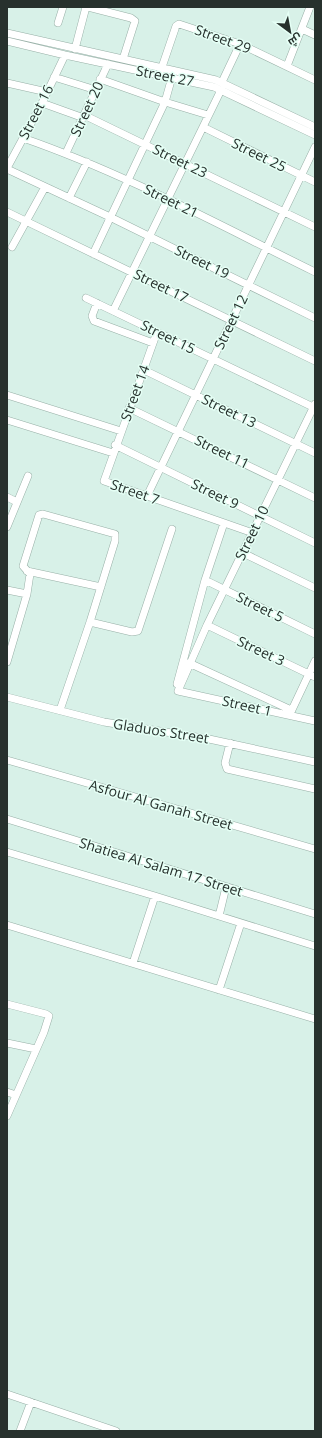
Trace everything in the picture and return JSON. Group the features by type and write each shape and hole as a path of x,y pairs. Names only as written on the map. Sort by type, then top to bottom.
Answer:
{"street":[{"path":"58,23 63,7"},
{"path":"75,49 87,7 132,18 135,21 124,59"},
{"path":"287,66 310,7"},
{"name":"Street 29","path":"160,75 176,26 179,24 240,44 315,80"},
{"path":"302,29 315,35"},
{"name":"Street 27","path":"7,33 162,67 222,82 315,127"},
{"name":"Street 27","path":"7,41 65,55 202,83 221,90 315,135"},
{"path":"222,82 240,44"},
{"name":"Street 16","path":"7,169 42,103 65,55"},
{"name":"Street 20","path":"66,153 108,64"},
{"path":"54,77 96,90"},
{"path":"93,254 165,102 172,77"},
{"path":"100,79 165,102 208,115"},
{"path":"7,83 47,92"},
{"path":"113,311 221,90"},
{"name":"Street 23","path":"42,103 79,116 88,117 315,227"},
{"name":"Street 25","path":"203,127 315,182"},
{"name":"Street 21","path":"23,138 87,162 167,199 315,272"},
{"name":"Street 12","path":"147,496 315,147"},
{"path":"69,198 87,162"},
{"name":"Street 19","path":"7,169 110,217 315,318"},
{"path":"12,247 45,187"},
{"name":"Street 17","path":"7,212 315,361"},
{"name":"Street 15","path":"86,298 314,406"},
{"path":"97,303 92,316 94,321 153,343"},
{"name":"Street 14","path":"113,453 157,332"},
{"name":"Street 13","path":"144,370 315,453"},
{"path":"7,395 121,431"},
{"name":"Street 10","path":"178,691 189,663 314,406"},
{"name":"Street 11","path":"129,408 315,498"},
{"path":"7,420 113,453"},
{"name":"Street 9","path":"116,445 315,543"},
{"name":"Street 7","path":"113,453 104,480 253,533"},
{"path":"7,527 28,476"},
{"path":"7,497 17,502"},
{"path":"7,662 30,577 30,574 23,566 37,518 40,514 115,534 116,541 60,710"},
{"name":"Street 10","path":"178,691 176,686 224,523"},
{"path":"90,622 132,632 138,631 172,529"},
{"path":"243,553 315,588"},
{"path":"27,570 101,587"},
{"name":"Street 5","path":"206,580 315,634"},
{"path":"7,590 26,594"},
{"name":"Street 3","path":"207,626 312,675"},
{"path":"189,663 290,713 312,675 315,661"},
{"name":"Street 1","path":"178,691 290,713 315,721"},
{"name":"Gladuos Street","path":"7,697 104,722 230,743 315,762"},
{"path":"230,743 225,763 227,769 315,789"},
{"name":"Asfour Al Ganah Street","path":"7,760 315,849"},
{"name":"Shatiea Al Salam 17 Street","path":"7,819 315,914"},
{"path":"7,852 315,946"},
{"path":"219,916 226,887"},
{"path":"133,963 155,896"},
{"path":"219,990 241,923"},
{"path":"7,925 219,990 314,1017"},
{"path":"7,1004 49,1016 7,1116"},
{"path":"7,1042 36,1049"},
{"path":"7,1092 16,1095"},
{"path":"7,1394 116,1431"},
{"path":"20,1431 31,1402"}]}
